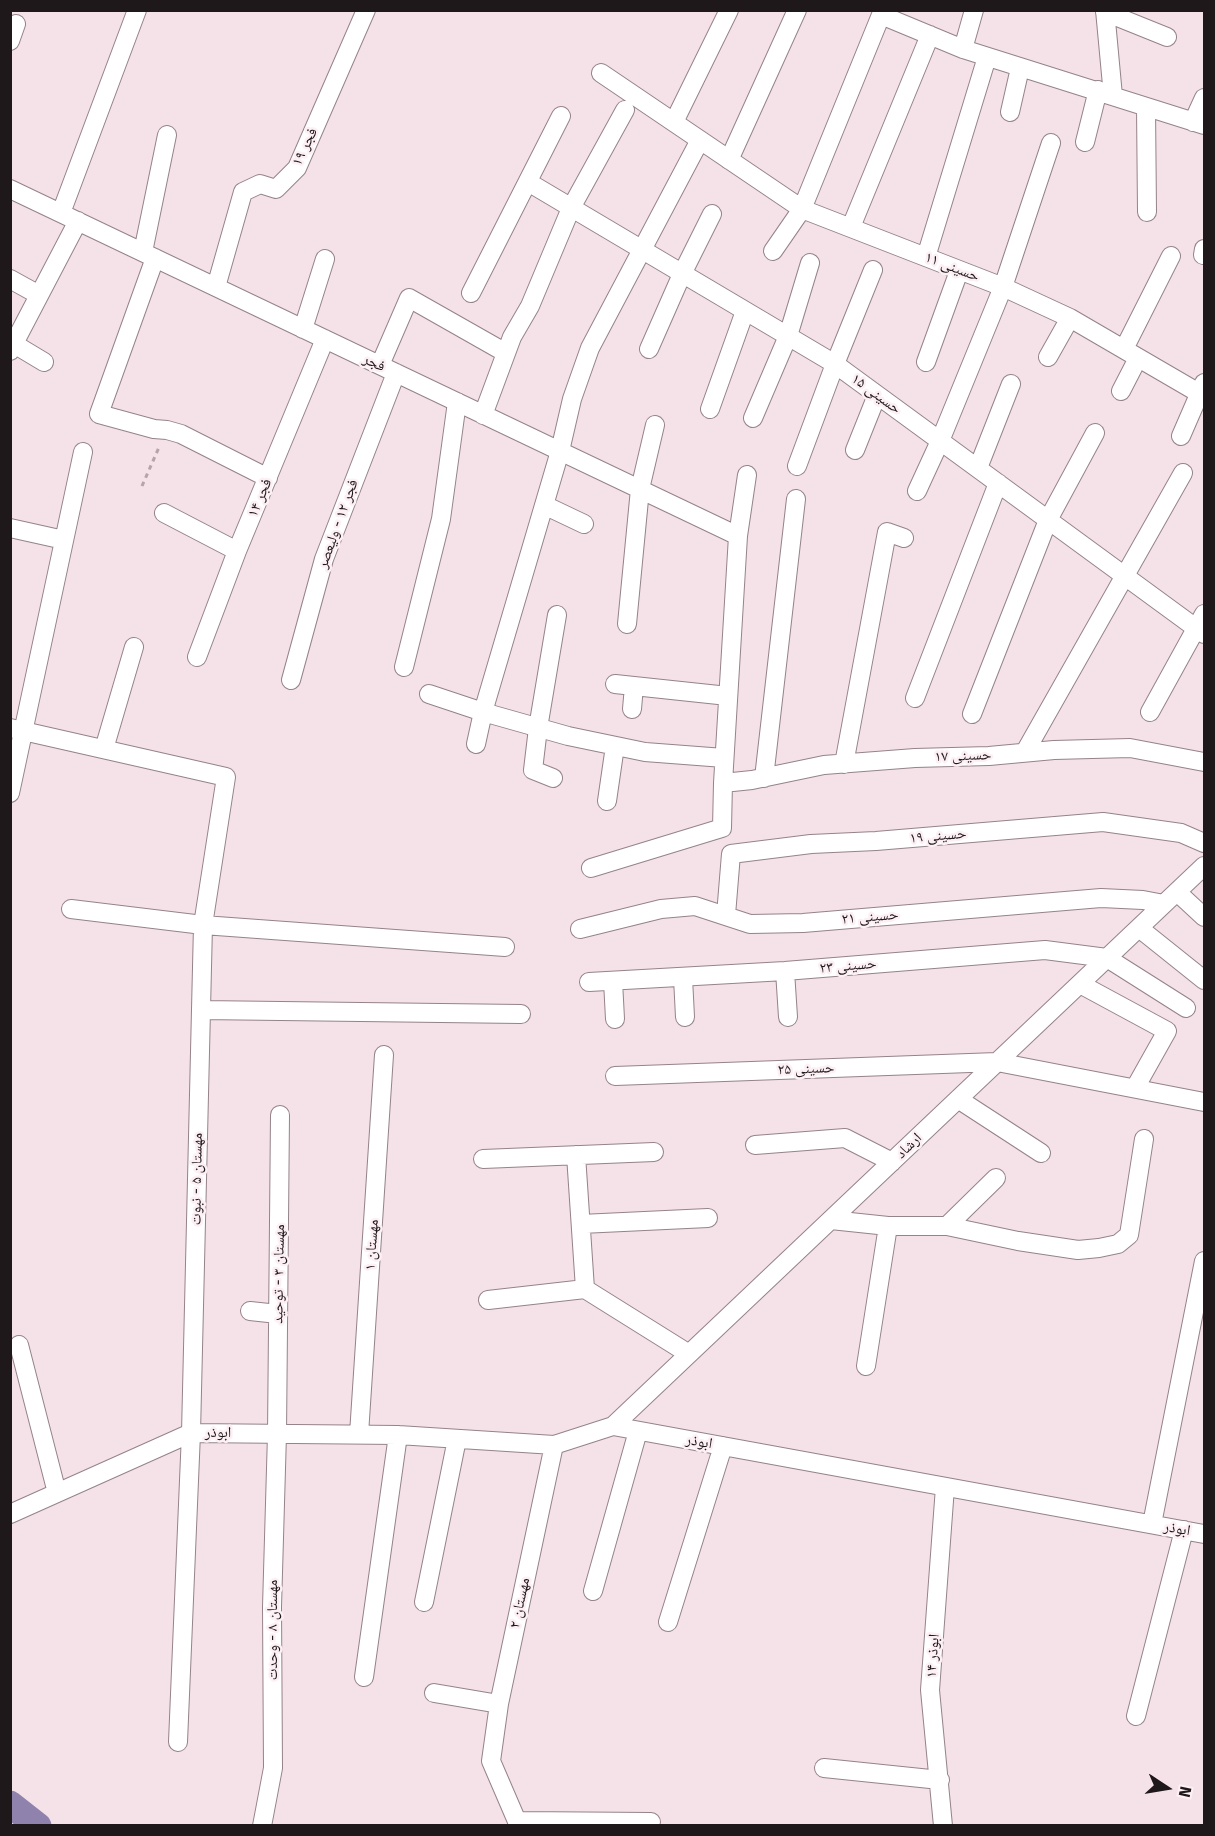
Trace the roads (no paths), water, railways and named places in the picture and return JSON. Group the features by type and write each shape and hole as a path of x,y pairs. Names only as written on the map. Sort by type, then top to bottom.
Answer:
{"street":[{"path":"44,362 12,347 39,295 69,217 137,10"},
{"name":"فجر ۱۹","path":"216,287 243,192 260,183 276,189 297,168 366,10"},
{"path":"674,122 729,10"},
{"path":"729,160 797,10"},
{"path":"963,49 974,10"},
{"path":"1085,142 1105,93 1105,11 1167,37"},
{"path":"773,251 802,209 882,13 963,49 1199,124 1204,98"},
{"path":"10,41 16,24"},
{"path":"851,227 930,35"},
{"path":"926,257 987,57"},
{"path":"1010,112 1020,68"},
{"name":"حسینی ۱۱","path":"601,74 802,209 1003,287 1070,318 1131,354 1203,391"},
{"path":"1146,107 1147,212"},
{"path":"483,415 512,337 530,306 572,208 625,110"},
{"path":"471,293 561,116"},
{"path":"167,135 149,255 99,414 181,434 268,478"},
{"path":"476,744 483,712 560,451 572,399 590,348 700,140"},
{"path":"917,490 940,441 1003,287 1051,143"},
{"name":"حسینی ۱۵","path":"528,182 835,364 1125,576 1202,626"},
{"name":"فجر","path":"10,189 738,536"},
{"path":"649,349 682,274 712,214"},
{"path":"1121,391 1131,354 1171,255"},
{"path":"303,329 325,259"},
{"path":"753,418 788,336 810,263"},
{"path":"798,466 835,364 873,270"},
{"path":"926,362 959,271"},
{"path":"10,279 39,295"},
{"name":"فجر ۱۲ - ولیعصر","path":"291,680 324,559 410,298 506,353"},
{"path":"710,410 745,311"},
{"path":"1048,357 1070,318"},
{"name":"فجر ۱۴","path":"197,657 237,551 325,339"},
{"path":"978,468 1011,384"},
{"path":"1180,436 1203,391"},
{"path":"855,450 877,395"},
{"path":"404,667 441,519 457,402"},
{"path":"627,624 640,489 655,425"},
{"path":"972,714 1048,520 1095,433"},
{"path":"10,793 17,729 64,540 83,452"},
{"path":"1025,752 1183,473"},
{"path":"591,868 722,828 724,758 738,536 747,475"},
{"path":"915,698 998,483"},
{"path":"764,778 796,499"},
{"path":"544,505 584,524"},
{"path":"164,513 237,551"},
{"path":"10,528 64,540"},
{"path":"844,764 888,532 904,538"},
{"path":"553,778 532,770 557,615"},
{"path":"1150,712 1202,626"},
{"path":"17,729 104,749 134,647"},
{"path":"615,684 728,696"},
{"path":"632,709 634,686"},
{"path":"429,694 537,728 615,746 645,752 724,758"},
{"path":"607,801 615,746"},
{"name":"حسینی ۱۷","path":"723,783 764,778 824,765 1054,750 1130,748 1204,762"},
{"name":"مهستان ۵ - نبوت","path":"104,749 226,777 203,925 190,1433 178,1742"},
{"name":"حسینی ۱۹","path":"726,915 731,854 811,844 876,841 1103,822 1181,833 1204,843"},
{"name":"ارشاد","path":"613,1426 1204,866"},
{"name":"حسینی ۲۱","path":"580,929 661,909 695,906 750,924 803,923 1101,898 1143,900 1171,898"},
{"path":"1171,898 1204,917"},
{"path":"71,909 203,925 505,947"},
{"path":"1139,928 1204,980"},
{"name":"حسینی ۲۳","path":"589,982 785,971 1045,950 1107,958"},
{"path":"1107,958 1186,1008"},
{"path":"785,971 788,1017"},
{"path":"683,978 685,1017"},
{"path":"613,981 615,1019"},
{"path":"1080,984 1167,1031 1135,1088"},
{"path":"201,1010 521,1014"},
{"name":"مهستان ۱","path":"359,1434 384,1055"},
{"name":"حسینی ۲۵","path":"615,1076 997,1062 1204,1102"},
{"path":"958,1099 1041,1154"},
{"name":"مهستان ۳ - توحید","path":"277,1434 280,1115"},
{"path":"755,1145 845,1138 892,1162"},
{"path":"831,1220 888,1226 947,1226 1018,1241 1078,1250 1118,1244 1129,1235 1144,1139"},
{"path":"483,1159 654,1152"},
{"path":"576,1155 585,1289"},
{"path":"947,1226 996,1178"},
{"path":"581,1224 708,1218"},
{"path":"866,1366 888,1226"},
{"path":"1152,1524 1204,1261"},
{"path":"488,1300 585,1289 688,1354"},
{"path":"250,1311 278,1314"},
{"path":"19,1345 57,1493"},
{"name":"ابوذر","path":"190,1433 398,1435 554,1445 613,1426 1204,1534"},
{"path":"593,1591 638,1431"},
{"path":"10,1514 190,1433"},
{"name":"مهستان ۸ - وحدت","path":"262,1826 273,1768 272,1607 277,1434"},
{"path":"364,1677 398,1435"},
{"path":"423,1602 457,1439"},
{"name":"مهستان ۲","path":"518,1823 491,1761 499,1704 554,1445"},
{"path":"668,1622 723,1446"},
{"name":"ابوذر ۱۴","path":"943,1826 930,1690 945,1487"},
{"path":"1136,1716 1184,1530"},
{"path":"434,1692 499,1704"},
{"path":"824,1768 940,1780"},
{"path":"518,1823 651,1822"}],"waterway":[{"path":"10,1804 38,1826"}]}
